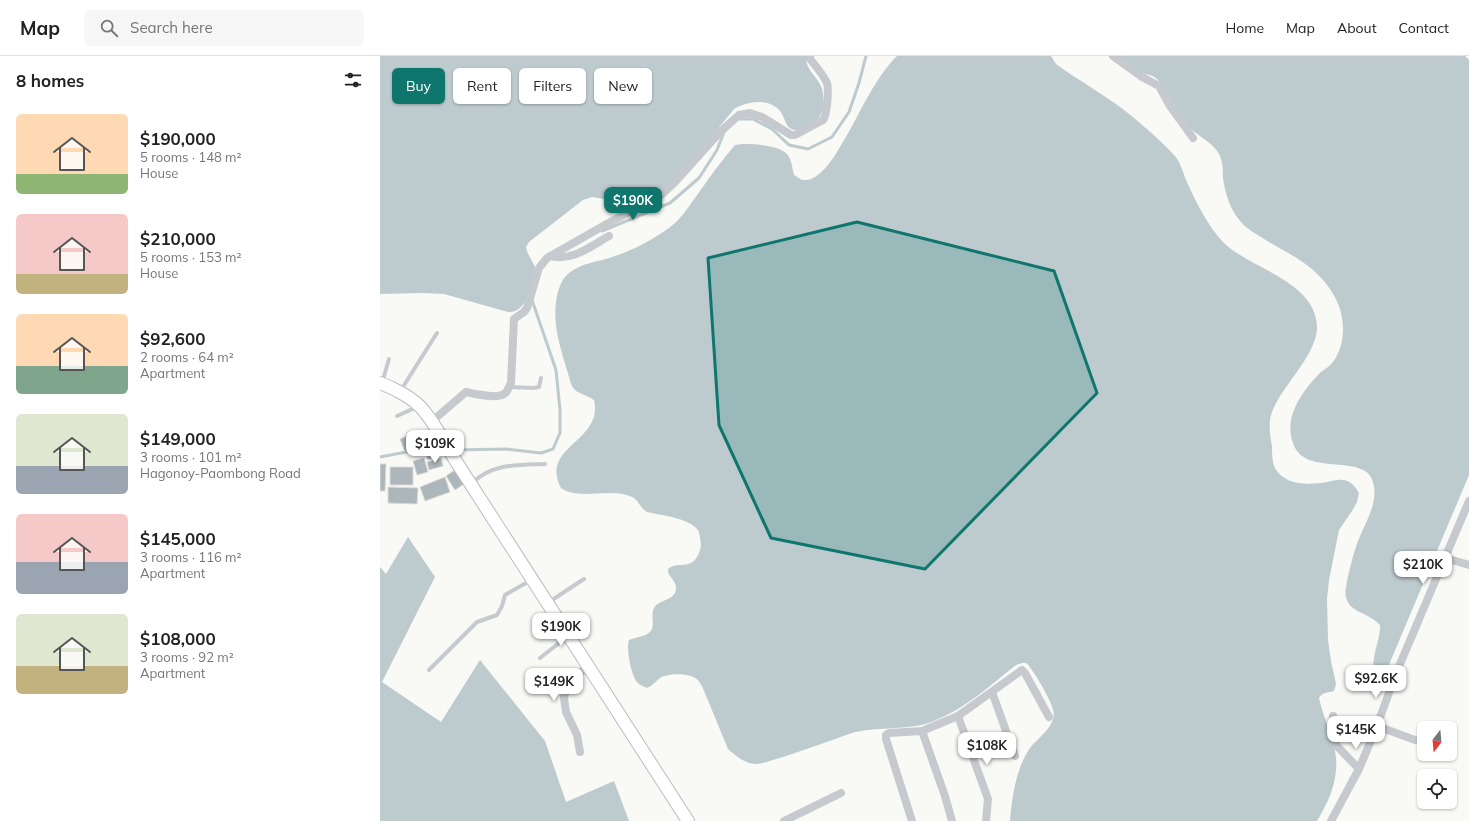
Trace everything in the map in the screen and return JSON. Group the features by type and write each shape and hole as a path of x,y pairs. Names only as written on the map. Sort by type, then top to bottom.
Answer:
{"main road":[{"path":"381,383 400,392 419,406 446,443 455,461 688,821"}],"street":[{"path":"554,257 612,221 659,197 675,182 738,114 750,113 762,117 791,135 794,135 823,120 826,117 827,83 810,59 810,56"},
{"path":"1114,56 1159,86 1170,106 1193,138"},
{"path":"431,422 466,392 494,396 504,394 511,383 514,319 526,308 539,268 547,258 566,258 575,255 609,236"},
{"path":"1331,821 1359,769 1395,676 1469,502"},
{"path":"1445,558 1469,565"},
{"path":"580,752 577,735 566,712 564,698 567,685 588,666"},
{"path":"912,821 886,739 886,736 889,733 922,731 958,716 1022,670 1049,718"},
{"path":"992,692 1015,756"},
{"path":"958,716 988,799 986,821"},
{"path":"1333,716 1332,733 1336,745 1359,769"},
{"path":"1376,728 1415,740"},
{"path":"922,731 945,796 952,821"},
{"path":"784,821 841,793"}],"lane":[{"path":"400,392 437,334"},
{"path":"381,383 389,359"},
{"path":"509,387 538,387 541,378"},
{"path":"397,416 419,406"},
{"path":"471,484 490,470 506,466 545,464"},
{"path":"429,670 477,622 497,616 505,595 532,579"},
{"path":"547,603 584,579"},
{"path":"540,658 568,636"}],"highlighted area":[{"path":"857,222 1054,271 1097,393 925,569 771,538 719,425 708,258"}],"shaded area":[{"path":"380,56 806,56 807,65 819,82 823,95 822,111 818,119 804,128 794,130 787,125 782,113 770,104 757,102 745,104 734,109 698,153 664,189 654,196 630,203 592,197 583,200 529,242 526,247 535,268 528,296 520,308 515,311 508,312 444,294 380,294"},
{"path":"897,56 1051,56 1056,64 1124,110 1168,149 1178,160 1198,205 1218,237 1236,252 1280,277 1294,287 1305,298 1314,311 1317,326 1316,337 1306,358 1283,391 1272,412 1270,433 1273,463 1279,474 1291,481 1305,484 1345,480 1352,484 1359,493 1357,502 1339,530 1329,580 1327,599 1328,640 1336,684 1334,691 1323,694 1319,698 1335,751 1336,770 1333,788 1317,821 1010,821 1012,802 1021,765 1030,748 1049,727 1054,716 1052,706 1046,693 1033,671 1026,663 1016,665 968,703 947,715 928,723 909,727 856,732 783,757 757,764 745,761 728,749 702,686 699,681 692,676 672,674 663,676 647,688 636,681 632,672 630,661 628,649 629,640 645,635 652,630 654,608 656,605 670,598 675,592 676,585 669,574 668,569 694,561 698,555 701,544 700,536 698,530 693,525 674,518 647,512 636,500 624,494 586,494 568,492 561,488 557,474 558,462 564,453 590,426 595,414 594,400 575,390 571,384 560,347 555,312 561,283 569,273 579,267 619,255 642,245 669,228 686,211 735,145 754,144 777,148 789,156 794,175 802,180 810,179 816,176 828,165 847,136 873,88"},
{"path":"1118,56 1465,56 1469,60 1469,475 1388,667 1383,672 1375,672 1373,663 1380,625 1351,606 1345,593 1358,541 1370,514 1374,500 1374,486 1370,475 1361,469 1349,466 1310,460 1300,454 1293,443 1291,433 1291,423 1296,404 1314,379 1332,363 1339,351 1343,334 1342,320 1337,300 1326,283 1312,269 1251,231 1238,219 1225,190 1222,161 1217,151 1209,142 1186,124 1157,79 1136,70"},
{"path":"408,537 435,577 382,682 441,722 480,660 545,741 566,802 614,781 629,821 380,821 380,567 386,574"}],"building":[{"path":"416,432 421,445 405,452 400,439"},
{"path":"436,450 439,455 428,460 426,455"},
{"path":"424,458 428,472 417,475 413,461"},
{"path":"441,458 443,466 429,470 427,462"},
{"path":"380,464 386,464 385,491 380,491"},
{"path":"390,467 413,467 413,485 390,485"},
{"path":"455,470 464,484 455,490 446,476"},
{"path":"445,477 450,492 425,501 420,487"},
{"path":"388,487 418,488 417,504 388,503"}],"waterway":[{"path":"738,119 753,119 772,129 789,145 808,149 832,137 849,112 866,56"},
{"path":"602,231 670,203 699,178 717,150 724,132"},
{"path":"452,450 506,449 541,453 553,449 560,433 560,410 556,370 532,300"},
{"path":"380,457 422,449 444,450"}]}
